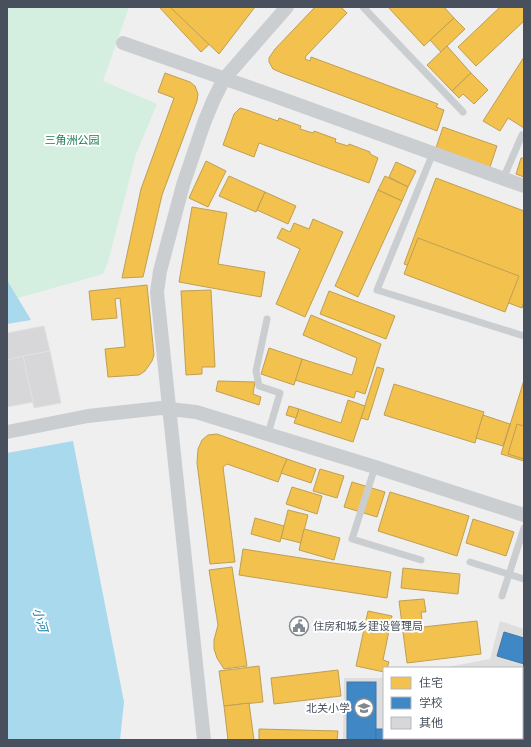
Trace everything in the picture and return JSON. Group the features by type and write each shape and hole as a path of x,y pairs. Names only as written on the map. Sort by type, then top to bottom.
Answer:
{"street":[{"path":"204,740 157,292 160,271 183,185 213,101 224,79 287,7"},
{"path":"122,43 524,186"},
{"path":"7,432 88,416 161,408 196,412 524,515"}],"lane":[{"path":"363,7 463,112"},
{"path":"504,179 522,135 524,136"},
{"path":"433,153 377,290 524,336"},
{"path":"267,319 256,371 259,386 280,393 268,434"},
{"path":"375,467 352,539 421,560"},
{"path":"502,596 524,528"},
{"path":"470,562 524,579"}],"shaded area":[{"name":"北关小学","path":"500,621 524,629 524,740 343,740 344,678 383,678 383,739 523,739 523,667 447,667 490,659"}],"green space":[{"name":"三角洲公园","path":"7,7 129,7 103,81 157,104 136,154 108,262 103,274 18,298 7,280"}],"water":[{"path":"7,280 31,320 7,324"},
{"name":"小河","path":"73,441 124,702 120,740 7,740 7,453"}],"building: 住宅":[{"path":"159,7 244,7 246,10 201,52"},
{"path":"170,7 255,7 219,54"},
{"path":"315,7 341,7 347,13 306,56 305,59 310,61 311,57 438,104 436,107 444,110 437,131 273,69 269,62 269,58 275,49"},
{"path":"388,7 444,7 454,18 424,46"},
{"path":"500,7 524,7 524,21 476,66 458,47"},
{"path":"454,18 465,29 441,52 430,40"},
{"path":"447,46 471,73 452,91 427,65"},
{"path":"524,57 524,128 508,118 500,131 483,121"},
{"path":"165,73 190,82 195,86 198,94 197,101 162,195 143,277 122,278 141,189 174,98 158,92"},
{"path":"471,73 488,90 474,104 463,94 459,98 452,91"},
{"path":"240,108 278,121 279,118 301,126 300,129 313,133 314,131 336,139 335,142 348,146 349,144 370,152 370,154 378,158 369,183 259,143 254,157 223,145 234,114"},
{"path":"443,127 497,146 490,167 436,148"},
{"path":"521,158 524,158 524,177 516,174"},
{"path":"206,161 226,171 208,207 189,198"},
{"path":"396,162 416,171 408,187 389,177"},
{"path":"229,176 265,192 256,212 219,196"},
{"path":"385,176 408,187 402,201 378,190"},
{"path":"436,178 524,211 524,302 522,308 404,264"},
{"path":"378,190 402,201 358,297 335,286"},
{"path":"265,192 296,206 288,224 257,210"},
{"path":"192,207 227,213 218,264 265,272 261,297 179,282"},
{"path":"313,219 343,232 305,317 276,304 300,249 277,238 282,228 290,232 294,223 309,229"},
{"path":"418,238 519,276 505,312 404,274"},
{"path":"147,285 154,355 152,361 145,371 139,375 108,377 105,349 125,347 120,298 115,299 117,318 92,320 89,291"},
{"path":"211,290 215,367 202,367 202,374 186,375 181,291"},
{"path":"329,291 395,316 386,339 320,314"},
{"path":"311,315 381,344 365,394 356,391 354,398 295,380 302,359 352,375 357,358 303,335"},
{"path":"269,348 302,359 294,385 261,374"},
{"path":"377,367 384,369 368,420 361,418"},
{"path":"524,380 524,461 501,454"},
{"path":"218,381 255,382 253,394 261,397 259,405 216,391"},
{"path":"394,384 484,412 475,443 384,415"},
{"path":"348,400 365,406 353,442 294,423 299,409 341,423"},
{"path":"289,406 299,409 296,418 286,415"},
{"path":"483,415 510,424 503,446 476,438"},
{"path":"517,424 524,426 524,459 508,454"},
{"path":"217,434 287,459 278,482 227,464 223,467 235,562 210,564 197,463 198,449 202,440 208,435"},
{"path":"287,459 316,469 311,483 281,473"},
{"path":"320,469 344,476 337,498 313,491"},
{"path":"352,482 385,492 377,517 344,507"},
{"path":"292,487 322,496 317,514 286,504"},
{"path":"390,492 469,516 457,556 378,531"},
{"path":"288,510 308,515 301,543 281,538"},
{"path":"255,518 284,526 280,542 251,534"},
{"path":"473,519 514,532 506,556 466,543"},
{"path":"304,529 340,538 334,560 299,550"},
{"path":"243,549 391,572 387,598 239,575"},
{"path":"232,567 247,666 224,669 217,658 214,649 214,640 218,625 209,570"},
{"path":"403,568 460,574 458,594 401,588"},
{"path":"424,599 426,612 421,612 423,627 477,621 481,654 407,663 399,601"},
{"path":"368,611 392,616 383,660 389,662 387,667 383,667 383,672 356,666"},
{"path":"259,666 263,702 224,706 219,671"},
{"path":"338,670 341,696 274,704 271,678"},
{"path":"249,703 254,740 228,740 224,706"},
{"path":"259,729 338,731 337,740 259,740"}],"building: 学校":[{"path":"504,632 524,638 524,664 497,656"},
{"path":"347,682 376,682 376,740 347,740"},
{"path":"524,727 524,740 376,740 376,729 383,729 383,739 523,739"}],"building: 其他":[{"path":"44,326 50,351 7,360 7,333"},
{"path":"50,351 61,403 34,408 23,356"},
{"path":"23,356 33,402 7,407 7,360"}],"place":[{"name":"住房和城乡建设管理局","path":"299,626"},
{"name":"北关小学","path":"364,708"}]}
